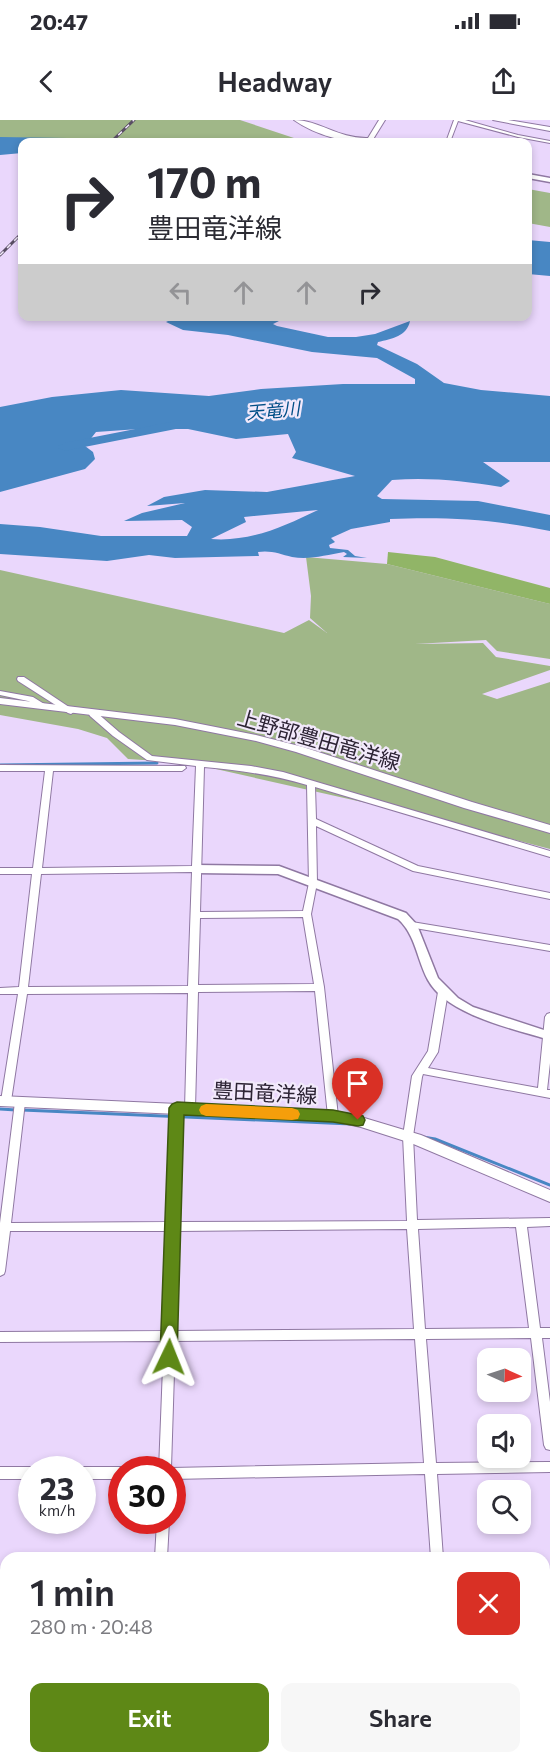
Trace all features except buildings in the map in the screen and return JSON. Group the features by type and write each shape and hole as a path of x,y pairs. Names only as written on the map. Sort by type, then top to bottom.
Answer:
{"main road":[{"path":"297,120 344,138"},
{"path":"371,138 382,120"},
{"path":"496,120 550,129"},
{"name":"上野部豊田竜洋線","path":"0,700 93,714 175,722 256,738 299,749 468,805 550,829"},
{"name":"豊田竜洋線","path":"3,1101 333,1116 358,1120 408,1136 550,1196"}],"street":[{"path":"450,138 458,120 529,138"},
{"path":"532,139 550,142"},
{"path":"532,178 550,180"},
{"path":"21,679 70,711"},
{"path":"0,693 30,699 45,706"},
{"path":"93,714 150,758 252,769 311,783 550,854"},
{"path":"0,768 200,765"},
{"path":"166,1456 174,1226 193,989 200,765"},
{"path":"3,1101 23,991 49,768"},
{"path":"311,783 313,882 306,914 319,987 333,1116"},
{"path":"312,821 416,869 550,896"},
{"path":"0,871 279,870 402,916 412,925 434,980 443,993 469,1010 548,1036"},
{"path":"195,915 306,914"},
{"path":"412,925 550,948"},
{"path":"0,991 319,987"},
{"path":"437,1552 412,1225 408,1136 420,1070 433,1052 443,993"},
{"path":"420,1070 546,1094 550,1017"},
{"path":"0,1271 3,1227 20,1102"},
{"path":"3,1227 550,1222"},
{"path":"520,1223 550,1444"},
{"path":"0,1337 550,1333"},
{"path":"186,1473 550,1467"},
{"path":"0,1473 18,1473"},
{"path":"161,1552 162,1534"}],"green space":[{"path":"0,120 240,120 294,138 18,138 0,139"},
{"path":"532,190 550,193 550,227 532,224"},
{"path":"388,552 435,557 550,588 550,604 387,564"},
{"path":"306,557 387,564 550,604 550,659 497,651 486,640 415,644 483,643 496,657 550,666 550,670 482,694 497,699 550,682 550,849 420,815 189,763 128,759 107,738 78,729 0,715 0,570 284,633 309,620 327,633 310,618 311,596"}],"water":[{"path":"0,137 67,138 18,138 18,153 0,155"},
{"path":"532,240 550,242 550,276 532,274"},
{"path":"279,321 273,324 328,337 356,337 375,334 410,321 402,333 378,342 377,345 417,364 444,383 481,390 550,396 550,462 483,462 510,481 501,487 447,480 392,480 377,496 382,499 478,501 550,515 550,531 470,520 390,519 390,522 351,529 331,538 335,542 329,545 330,548 348,550 355,556 367,558 343,557 347,554 344,552 305,558 258,552 259,556 175,558 149,555 107,561 0,554 0,524 101,536 187,536 192,527 182,520 124,521 142,513 185,503 147,506 164,497 205,490 267,492 355,476 292,458 296,452 288,434 236,439 188,429 139,429 96,432 85,446 93,452 95,459 85,469 0,492 0,407 52,397 121,390 209,396 261,389 343,384 415,384 415,379 377,358 312,352 228,335 183,330 166,322","holes":["318,510 253,536 211,539 246,522 244,517"]}],"waterway":[{"name":"天竜川","path":"64,447 181,424"},
{"path":"0,765 157,763"},
{"path":"0,1109 16,1110"},
{"path":"22,1110 351,1124"},
{"path":"423,1137 435,1139 550,1185"}],"railway":[{"path":"115,138 134,120"},
{"path":"0,255 18,237"}],"slow traffic":[{"path":"206,1110 292,1114"}],"route":[{"path":"169,1357 177,1108 333,1116 358,1120"}]}
